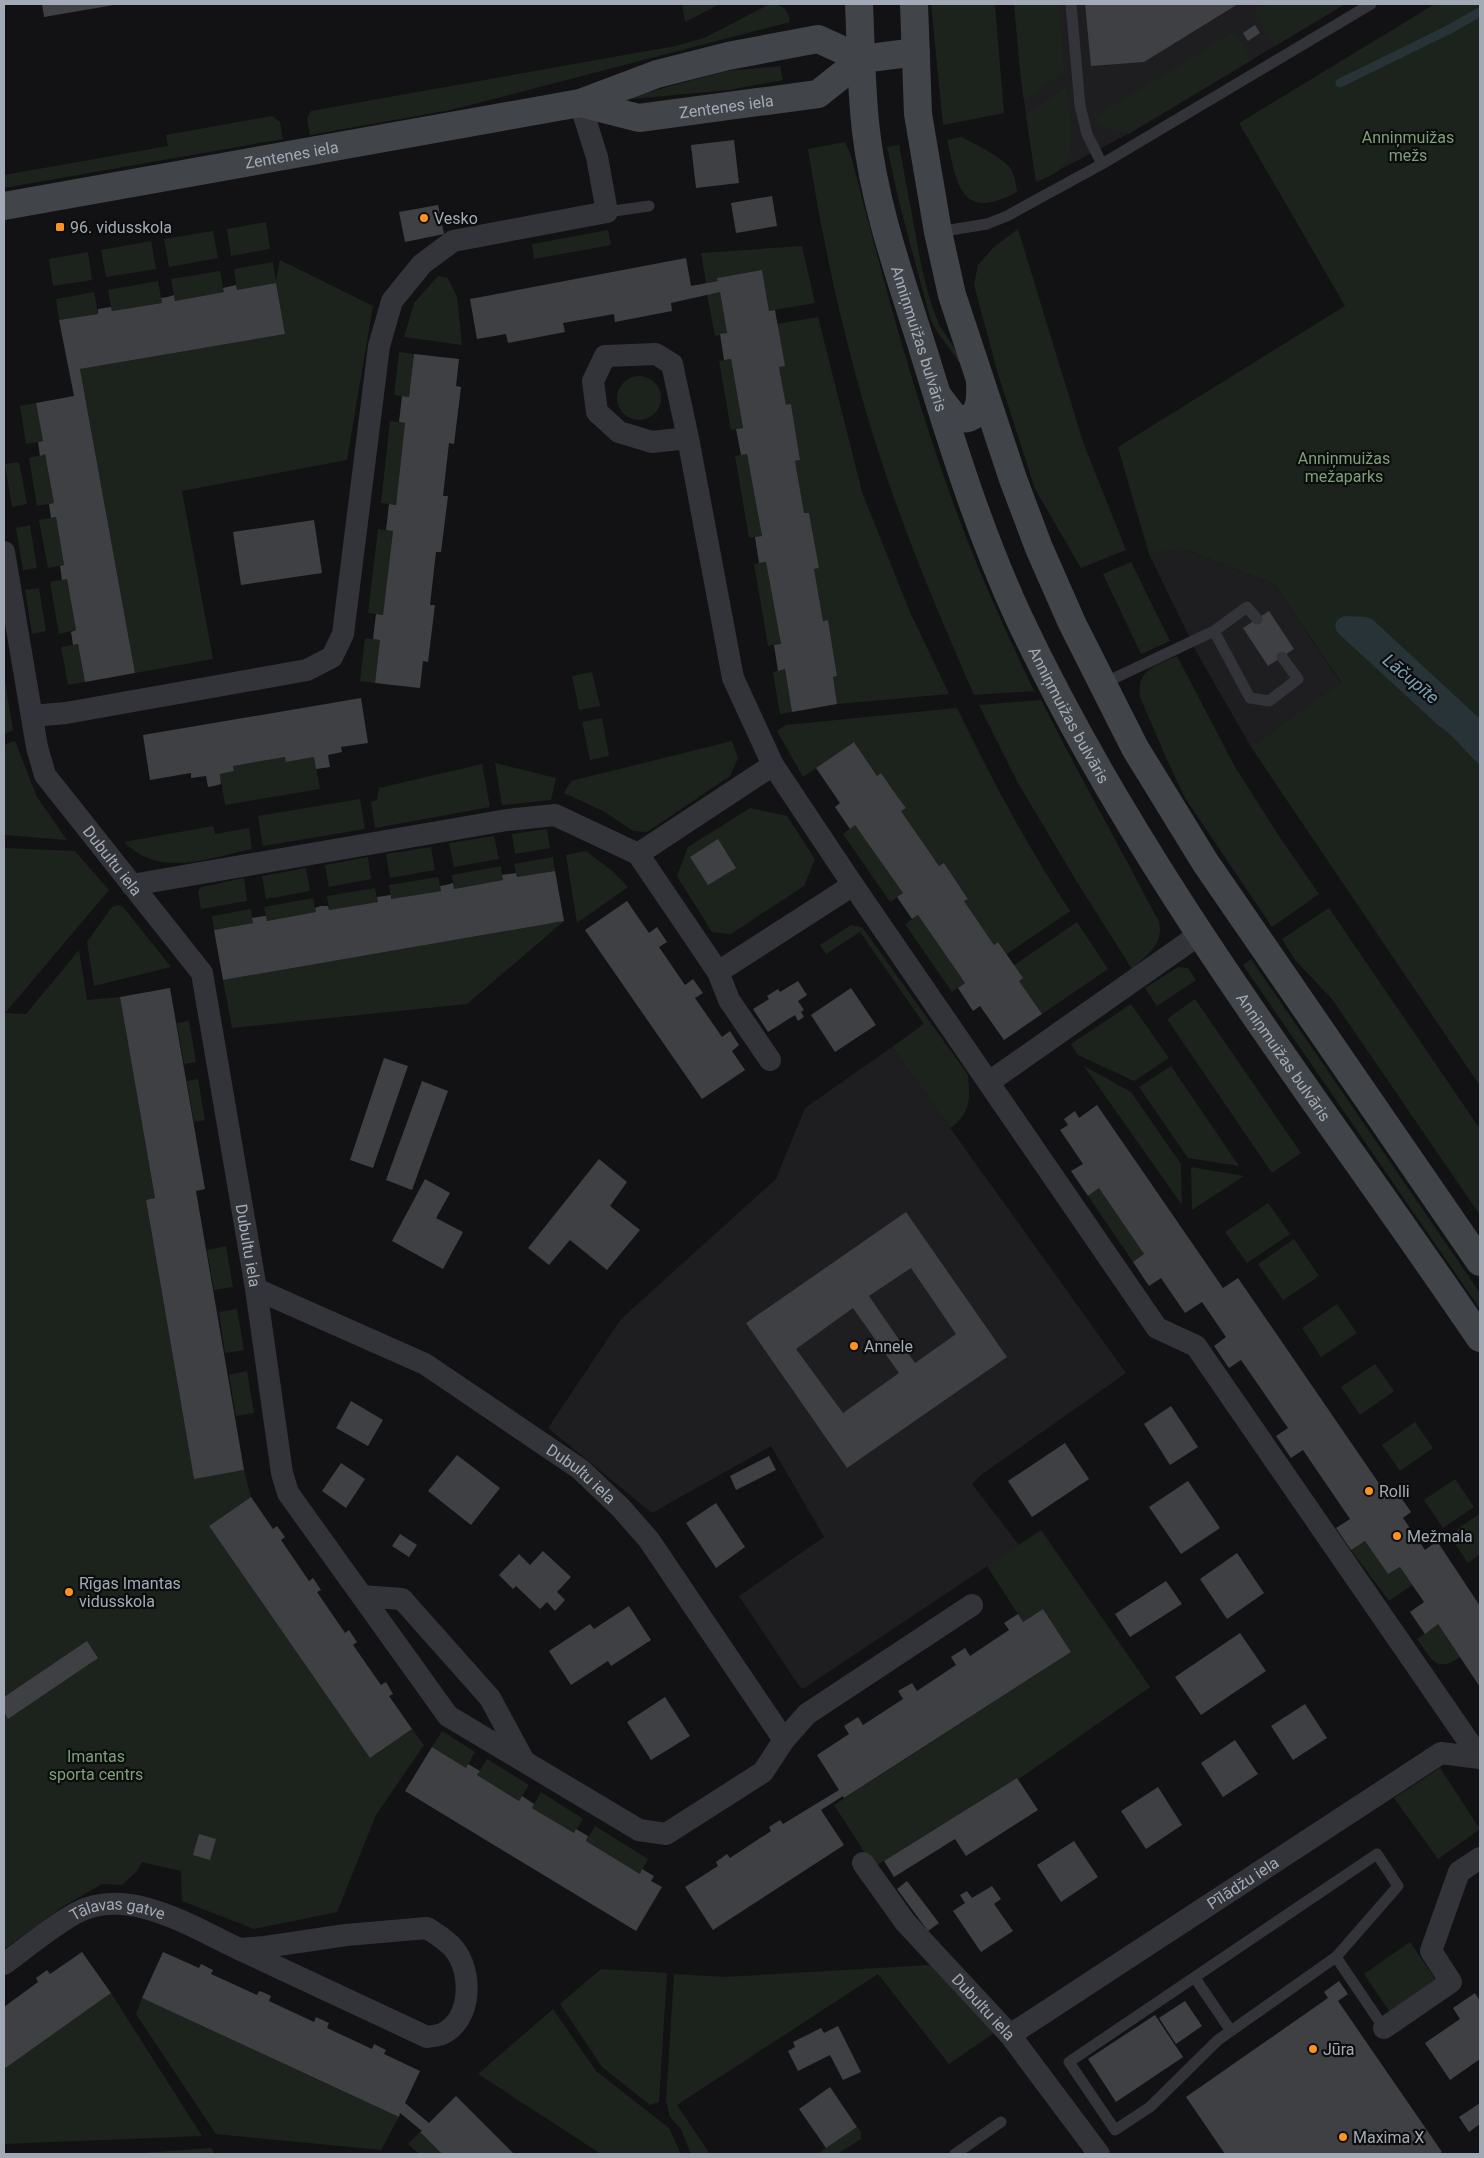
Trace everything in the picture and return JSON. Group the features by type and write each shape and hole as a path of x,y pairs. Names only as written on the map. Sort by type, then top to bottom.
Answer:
{"street":[{"name":"Anniņmuižas bulvāris","path":"859,4 866,130 874,180 894,262 953,447 1018,615 1057,694 1151,860 1200,934 1480,1338"},
{"path":"914,4 918,114 938,232 952,295 1013,480 1039,548 1072,623 1135,748 1205,862 1480,1262"},
{"name":"Zentenes iela","path":"4,206 580,103 657,74 728,56 818,39 862,59 818,94 639,118 580,103"},
{"path":"862,59 916,52"},
{"path":"32,716 66,713 307,670 332,657 343,634 379,346 392,301 422,264 453,242 607,212 597,157 580,103"},
{"path":"688,438 652,442 619,432 597,412 593,381 605,356 656,354 672,364 688,438 733,678 773,765 853,885 1157,1328 1196,1346 1480,1758"},
{"path":"937,394 954,417 967,418 972,416 979,406 980,378"},
{"name":"Dubultu iela","path":"4,552 37,747 45,775 202,973 256,1289 425,1364 580,1470 621,1508 649,1540 784,1740"},
{"path":"638,854 773,765"},
{"path":"132,885 507,820 555,815 638,854 718,972 729,1000 770,1060"},
{"path":"718,972 853,885"},
{"path":"989,1082 1200,934"},
{"path":"256,1289 282,1473 288,1494 448,1716 639,1830 666,1834 763,1772 784,1740 807,1714 972,1605"},
{"path":"362,1596 402,1599 490,1698 524,1761"},
{"name":"Pīlādžu iela","path":"1010,2035 1441,1753 1480,1758"},
{"path":"1384,2028 1451,1982 1431,1951 1459,1872 1480,1858"},
{"name":"Dubultu iela","path":"863,1863 905,1922 1010,2035 1099,2154"},
{"name":"Tālavas gatve","path":"4,1964 77,1912 102,1904 140,1906 240,1949 427,2038 442,2034 455,2023 465,2005 467,1984 464,1966 454,1949 427,1928 346,1935 240,1949"}],"lane":[{"path":"1071,4 1082,119 1102,164"},
{"path":"938,232 987,224 1007,216 1102,164 1372,4"},
{"path":"607,212 649,206"},
{"path":"1102,684 1214,631 1248,606 1257,619"},
{"path":"1214,631 1250,698 1269,701 1298,680 1282,657"},
{"path":"1377,1854 1398,1886 1336,1957 1218,2040 1150,2107 1116,2130 1069,2062 1377,1854"},
{"path":"1336,1957 1384,2028"},
{"path":"1195,1978 1231,2031"},
{"path":"955,2154 1001,2122"}],"shaded area":[{"path":"1014,4 1345,4 1130,133 1036,182 1020,73"},
{"path":"1184,549 1274,584 1341,683 1251,747 1197,653 1149,554"},
{"name":"Annele","path":"892,1047 1126,1373 981,1475 972,1484 1019,1545 803,1689 799,1686 739,1596 824,1537 771,1446 652,1513 548,1428 621,1319 776,1179 805,1108"}],"green space":[{"path":"682,4 720,4 685,22"},
{"path":"770,4 784,8 790,22 451,110 310,135 307,118 311,111 675,46 704,38"},
{"path":"931,4 995,5 1004,113 943,125"},
{"path":"1014,4 1059,4 1064,71 1029,97 1023,97"},
{"path":"1266,4 1345,4 1275,46 1254,11"},
{"name":"Anniņmuižas mežaparks","path":"1435,4 1480,4 1480,1086 1251,747 1341,682 1274,584 1184,549 1149,554 1118,447 1345,306 1239,123"},
{"path":"1235,31 1252,60 1130,133 1110,130 1098,121 1095,116"},
{"path":"780,66 783,80 729,90 620,100 726,71"},
{"path":"1066,87 1071,130 1070,151 1060,169 1036,182 1026,115"},
{"path":"272,116 280,122 283,139 4,188 4,175 168,146 166,135"},
{"path":"961,137 988,151 1008,165 1016,183 1017,192 998,200 984,203 973,201 965,194 954,172 947,140"},
{"path":"845,142 851,156 918,399 950,495 1000,617 1034,691 974,695 919,564 889,484 863,402 841,319 808,149"},
{"path":"899,145 922,269 930,300 939,325 958,353 961,365 936,330 930,318 899,202 887,147"},
{"path":"266,222 270,249 231,256 227,229"},
{"path":"1018,229 1083,442 1126,550 1081,568 1035,489 998,374 974,285 978,265 993,248"},
{"path":"608,230 611,245 534,259 532,244"},
{"path":"213,231 218,258 169,267 164,239"},
{"path":"151,241 156,269 106,277 101,250"},
{"path":"802,246 815,303 769,311 762,270 718,278 718,281 706,283 701,253"},
{"path":"88,252 92,280 53,286 49,259"},
{"path":"280,260 373,306 347,460 182,491 213,659 135,673 80,369 285,334 276,283 237,290 234,269 273,262 276,281"},
{"path":"220,271 224,292 175,301 171,279"},
{"path":"438,276 448,278 457,297 462,345 404,337 414,303"},
{"path":"158,281 162,303 112,311 108,290"},
{"path":"94,292 98,314 59,320 56,299"},
{"path":"720,292 727,333 715,336 707,294"},
{"path":"818,317 862,492 910,612 949,694 837,704 833,677 837,676 828,620 823,621 814,569 819,568 809,513 804,513 795,461 800,460 791,405 786,405 779,367 777,324"},
{"path":"399,352 414,354 409,397 394,395"},
{"path":"731,359 743,428 731,430 719,361"},
{"path":"643,376 655,382 660,389 660,407 655,414 648,419 635,420 627,417 620,410 617,394 620,386 627,379"},
{"path":"36,403 43,441 26,444 20,406"},
{"path":"390,421 405,423 396,505 381,503"},
{"path":"45,454 54,503 37,506 29,458"},
{"path":"747,454 762,536 749,538 735,456"},
{"path":"19,462 27,504 12,507 5,464"},
{"path":"56,517 64,565 48,568 39,520"},
{"path":"30,525 37,568 23,570 16,528"},
{"path":"378,529 393,531 383,615 368,613"},
{"path":"766,562 781,644 768,646 754,564"},
{"path":"1131,562 1170,641 1141,654 1103,574"},
{"path":"67,579 76,630 59,634 50,582"},
{"path":"39,588 46,631 32,634 25,590"},
{"path":"365,638 380,640 375,683 360,681"},
{"path":"78,644 85,682 68,685 61,647"},
{"path":"1177,656 1235,767 1319,894 1272,927 1185,798 1140,697 1141,680 1145,674 1155,666"},
{"path":"785,669 792,712 780,714 773,672"},
{"path":"592,672 600,706 579,710 572,676"},
{"path":"4,676 13,730 4,734"},
{"path":"1041,700 1159,922 1160,930 1157,943 1132,969 1018,783 979,705"},
{"path":"957,708 1010,811 1070,911 1007,954 998,942 994,945 964,901 968,898 944,864 939,866 901,811 905,808 881,773 877,776 854,742 803,777 777,731 786,725"},
{"path":"602,718 609,756 590,760 582,722"},
{"path":"15,741 37,797 67,840 4,835 4,745"},
{"path":"732,741 738,758 730,776 647,832 633,831 605,812 564,793 571,781"},
{"path":"285,757 287,762 314,757 320,789 225,805 220,774 234,771 233,766"},
{"path":"495,763 556,778 551,800 502,805"},
{"path":"482,764 490,807 375,828 371,802 377,800 379,788"},
{"path":"360,799 365,829 263,846 258,816"},
{"path":"750,808 787,816 815,859 804,886 731,934 712,932 677,876 688,847"},
{"path":"855,825 903,893 890,902 843,834"},
{"path":"213,826 215,834 249,828 252,849 185,863 169,863 153,860 138,853 124,842"},
{"path":"547,829 550,848 515,854 512,834"},
{"path":"494,836 499,859 454,867 449,843"},
{"path":"431,847 435,870 390,878 386,854"},
{"name":"Imantas sporta centrs","path":"4,848 75,851 109,890 5,1013 26,1014 79,950 87,1000 120,997 155,1198 146,1200 194,1479 244,1470 251,1497 209,1526 370,1758 412,1729 424,1745 376,1815 337,1912 254,1929 182,1901 181,1871 142,1862 137,1871 122,1885 102,1884 64,1906 4,1949"},
{"path":"586,851 611,870 628,887 577,923 566,855"},
{"path":"368,857 371,879 329,887 325,865"},
{"path":"553,857 555,871 517,877 514,864"},
{"path":"501,866 503,880 454,889 452,875"},
{"path":"306,868 310,891 266,899 262,876"},
{"path":"438,877 441,891 391,899 389,885"},
{"path":"244,878 247,901 201,909 198,891 201,887"},
{"path":"375,888 378,902 329,910 327,896"},
{"path":"313,898 316,912 267,921 264,907"},
{"path":"118,905 123,907 171,967 94,986 87,942 112,907"},
{"path":"1329,908 1480,1129 1480,1215 1332,999 1295,960 1282,939"},
{"path":"251,909 253,923 214,930 212,916"},
{"path":"918,915 965,983 952,992 905,924"},
{"path":"564,921 467,1004 232,1028 223,980"},
{"path":"1077,922 1108,969 1042,1014 1019,981 1014,965"},
{"path":"851,925 862,927 968,1075 968,1105 962,1117 950,1128 892,1047 924,1024 860,932 826,954 820,945"},
{"path":"1251,959 1480,1293 1480,1309 1243,965"},
{"path":"1178,967 1188,968 1196,980 1157,1006 1145,988"},
{"path":"1195,999 1301,1153 1272,1173 1167,1019"},
{"path":"1131,1004 1169,1058 1134,1081 1078,1055 1071,1044"},
{"path":"189,1021 196,1062 184,1064 177,1023"},
{"path":"1084,1066 1131,1092 1181,1164 1182,1205"},
{"path":"1171,1066 1239,1166 1188,1158 1139,1087"},
{"path":"198,1079 205,1120 194,1122 187,1081"},
{"path":"1191,1167 1244,1176 1192,1210"},
{"path":"1099,1188 1144,1254 1133,1262 1088,1196"},
{"path":"1268,1203 1290,1234 1247,1263 1225,1232"},
{"path":"1294,1239 1319,1276 1283,1300 1258,1264"},
{"path":"226,1246 233,1287 214,1290 207,1250"},
{"path":"1337,1304 1357,1333 1321,1357 1302,1328"},
{"path":"237,1309 244,1350 225,1353 219,1312"},
{"path":"1375,1364 1394,1391 1360,1415 1341,1387"},
{"path":"247,1371 254,1413 236,1416 229,1375"},
{"path":"1415,1422 1433,1448 1400,1471 1382,1445"},
{"path":"1455,1479 1474,1507 1443,1528 1424,1500"},
{"path":"1479,1514 1480,1554 1468,1563 1449,1535"},
{"path":"1041,1530 1150,1687 1019,1779 1017,1778 874,1867 834,1805 1071,1652 1043,1609 1023,1622 987,1566"},
{"path":"1365,1541 1388,1574 1400,1567 1412,1585 1389,1601 1351,1550"},
{"path":"1438,1624 1460,1657 1445,1664 1435,1662 1430,1658 1417,1639"},
{"path":"442,1731 475,1752 466,1768 432,1747"},
{"path":"487,1759 529,1785 519,1801 477,1775"},
{"path":"1440,1768 1480,1829 1438,1859 1394,1798"},
{"path":"541,1792 583,1819 574,1833 532,1808"},
{"path":"595,1826 648,1859 640,1874 586,1841"},
{"path":"1410,1942 1438,1983 1392,2015 1364,1974"},
{"path":"930,1965 994,2033 949,2064 878,1974 677,2105 710,2154 691,2154 681,2129 670,2117 666,2101 674,1974 725,1977"},
{"path":"601,1969 667,1973 659,2102 650,2105 602,2067 560,2004"},
{"path":"111,1993 202,2136 4,2144 4,2069"},
{"path":"142,1998 399,2117 381,2150 216,2134 136,2014"},
{"path":"553,2009 596,2071 669,2128 681,2154 601,2154 478,2074"},
{"path":"857,2127 861,2132 861,2139 837,2154 817,2154"},
{"path":"420,2132 442,2154 419,2154 408,2144"},
{"path":"211,2148 215,2154 128,2154"}],"water":[{"name":"Lāčupīte","path":"1345,616 1372,619 1480,719 1480,765 1449,734 1338,633 1335,627 1336,622"}],"building":[{"path":"42,4 114,4 114,5 44,17"},
{"path":"1085,4 1238,4 1144,62 1091,66"},
{"path":"1255,25 1260,33 1248,41 1243,33"},
{"path":"734,140 739,183 696,188 691,145"},
{"path":"772,196 777,226 736,233 731,203"},
{"path":"438,205 444,234 405,242 399,212"},
{"path":"686,258 691,286 718,281 717,278 762,270 769,311 775,310 785,366 779,367 786,405 791,404 800,460 795,461 804,513 809,513 819,568 814,569 823,621 828,620 837,676 833,677 837,704 792,712 785,669 778,671 774,645 781,644 766,562 759,563 755,537 762,536 747,454 741,455 736,429 743,428 731,359 724,360 720,334 727,333 720,292 671,303 672,311 615,322 614,314 563,323 565,332 508,343 506,334 477,339 470,299"},
{"path":"276,283 285,334 80,369 135,673 85,682 78,644 73,645 71,632 76,630 67,579 62,580 60,566 64,565 56,517 51,518 49,504 54,503 45,454 40,456 38,442 43,441 36,403 74,396 59,320 98,314 98,309 111,307 112,311 162,303 161,298 174,295 175,301 224,292 223,288 236,285 237,290"},
{"path":"414,354 459,359 456,386 461,387 454,444 449,443 443,496 448,496 441,552 436,552 430,605 435,605 428,662 423,661 420,688 375,683 380,640 373,639 376,614 383,615 393,531 386,530 389,504 396,505 405,423 399,422 402,396 409,397"},
{"path":"314,520 322,573 241,585 233,532"},
{"path":"1269,611 1294,649 1268,666 1243,628"},
{"path":"361,698 368,743 341,747 342,752 328,755 330,767 316,769 314,757 286,762 285,757 233,766 234,771 220,774 221,784 214,786 208,787 206,776 191,778 191,773 150,780 143,735"},
{"path":"854,742 877,776 881,773 906,808 901,811 939,866 944,863 968,899 964,901 994,945 998,942 1023,978 1019,981 1042,1014 1004,1040 980,1006 973,1011 958,988 965,983 918,915 912,919 897,897 903,893 855,825 850,829 835,807 840,803 816,768"},
{"path":"718,839 736,868 708,885 690,857"},
{"path":"555,871 564,921 223,980 214,930 253,923 252,918 266,916 267,921 316,912 315,908 321,906 328,906 329,910 378,902 377,897 391,895 391,899 441,891 440,886 453,883 454,889 503,880 502,875 516,873 517,877"},
{"path":"627,901 649,933 657,927 667,942 659,947 685,985 693,979 703,993 695,998 722,1037 730,1031 739,1045 732,1051 745,1070 702,1099 585,930"},
{"path":"798,981 807,995 798,1001 804,1010 801,1012 804,1017 798,1021 795,1015 768,1032 753,1009 769,999 767,996 778,989 780,992"},
{"path":"170,988 205,1189 196,1191 244,1470 194,1479 146,1200 155,1198 120,997"},
{"path":"851,988 876,1025 835,1052 811,1015"},
{"path":"384,1058 408,1066 373,1168 350,1160"},
{"path":"422,1081 448,1091 412,1190 386,1180"},
{"path":"1097,1105 1223,1288 1238,1278 1389,1498 1397,1492 1411,1512 1403,1518 1425,1550 1437,1541 1480,1606 1480,1687 1438,1624 1425,1634 1410,1612 1424,1602 1400,1567 1388,1574 1365,1541 1351,1550 1336,1528 1350,1519 1303,1450 1291,1458 1276,1436 1288,1428 1241,1360 1229,1368 1214,1346 1226,1337 1202,1302 1185,1313 1161,1278 1149,1286 1133,1262 1144,1254 1099,1188 1088,1196 1071,1171 1083,1164 1060,1130 1068,1125 1064,1119 1075,1111 1079,1118"},
{"path":"599,1159 627,1182 610,1206 640,1230 607,1270 570,1240 549,1265 528,1248"},
{"path":"425,1179 450,1193 436,1218 463,1232 443,1269 392,1241"},
{"path":"906,1212 1007,1357 847,1468 746,1323","holes":["911,1268 956,1334 915,1363 869,1296","853,1308 899,1373 843,1413 796,1349"]},
{"path":"351,1401 383,1420 368,1446 336,1428"},
{"path":"1171,1406 1198,1447 1170,1465 1144,1424"},
{"path":"1065,1443 1089,1479 1032,1517 1008,1481"},
{"path":"457,1455 500,1488 471,1525 428,1491"},
{"path":"769,1456 776,1470 736,1490 730,1476"},
{"path":"341,1463 365,1479 346,1508 322,1491"},
{"path":"1188,1481 1220,1528 1181,1554 1149,1507"},
{"path":"251,1497 273,1529 277,1526 285,1537 281,1540 309,1581 313,1578 321,1590 317,1592 345,1633 349,1630 357,1642 353,1645 381,1685 386,1682 393,1694 389,1696 412,1729 370,1758 209,1526"},
{"path":"716,1503 745,1547 716,1568 686,1523"},
{"path":"400,1534 417,1545 409,1557 392,1546"},
{"path":"543,1551 571,1577 557,1592 565,1600 555,1611 547,1602 540,1609 516,1586 513,1589 499,1575 519,1554 530,1565"},
{"path":"1237,1553 1264,1593 1227,1619 1200,1579"},
{"path":"1166,1581 1182,1604 1130,1637 1115,1614"},
{"path":"629,1606 651,1640 611,1666 608,1661 571,1685 549,1651 590,1624 594,1629"},
{"path":"1043,1609 1071,1652 844,1798 843,1796 821,1810 844,1845 713,1930 685,1887 718,1866 716,1862 727,1854 730,1858 771,1831 769,1827 780,1820 783,1824 839,1790 817,1755 849,1734 844,1726 858,1717 863,1725 903,1699 898,1691 912,1683 917,1691 956,1665 951,1657 965,1648 970,1656 1009,1630 1004,1623 1018,1614 1023,1622"},
{"path":"1240,1633 1266,1671 1201,1715 1175,1677"},
{"path":"87,1641 98,1658 8,1719 4,1712 4,1697"},
{"path":"665,1697 690,1736 651,1760 627,1722"},
{"path":"1305,1704 1327,1738 1293,1760 1271,1726"},
{"path":"1235,1740 1258,1774 1223,1797 1201,1763"},
{"path":"432,1747 466,1768 468,1764 480,1771 477,1775 519,1801 522,1796 534,1804 532,1808 574,1833 576,1829 588,1836 586,1841 640,1874 642,1869 654,1876 651,1881 662,1887 636,1931 405,1791"},
{"path":"1017,1778 1038,1810 966,1856 955,1839 894,1877 884,1861"},
{"path":"1158,1787 1182,1825 1146,1849 1121,1811"},
{"path":"199,1834 216,1839 210,1860 193,1855"},
{"path":"1074,1841 1098,1877 1061,1902 1037,1865"},
{"path":"907,1881 939,1923 928,1931 897,1889"},
{"path":"992,1886 1001,1899 994,1904 1013,1931 981,1952 953,1911 965,1903 960,1895 967,1891 972,1898"},
{"path":"82,1952 111,1993 4,2069 4,2007 38,1982 36,1978 47,1970 50,1974"},
{"path":"163,1952 199,1968 201,1964 213,1970 211,1974 257,1995 259,1991 265,1993 271,1996 269,2001 314,2022 316,2017 329,2023 327,2028 372,2049 374,2044 386,2050 384,2054 420,2071 405,2103 429,2123 456,2096 514,2154 442,2154 420,2132 422,2131 400,2113 399,2117 142,1998"},
{"name":"Jūra","path":"1339,1981 1348,1994 1338,2001 1442,2152 1438,2154 1225,2154 1186,2097 1328,1998 1324,1992"},
{"path":"1475,1993 1480,2001 1480,2059 1450,2080 1425,2043 1460,2019 1453,2008"},
{"path":"1185,2001 1202,2026 1176,2044 1159,2018"},
{"path":"1155,2015 1183,2057 1116,2102 1088,2059"},
{"path":"838,2026 861,2072 843,2080 830,2055 798,2071 788,2051 795,2047 793,2042 821,2028 824,2033"},
{"path":"830,2087 857,2127 826,2148 799,2109"},
{"path":"1480,2103 1480,2124 1469,2132 1459,2117"}],"waterway":[{"path":"1340,83 1448,30 1480,12"}],"place":[{"name":"Vesko","path":"424,218"},
{"name":"96. vidusskola","path":"60,227"},
{"name":"Annele","path":"854,1346"},
{"name":"Rolli","path":"1369,1491"},
{"name":"Mežmala","path":"1397,1536"},
{"name":"Rīgas Imantas vidusskola","path":"69,1592"},
{"name":"Jūra","path":"1313,2049"},
{"name":"Maxima X","path":"1343,2137"}],"park label":[{"name":"Anniņmuižas mežs","path":"1408,146"}]}
